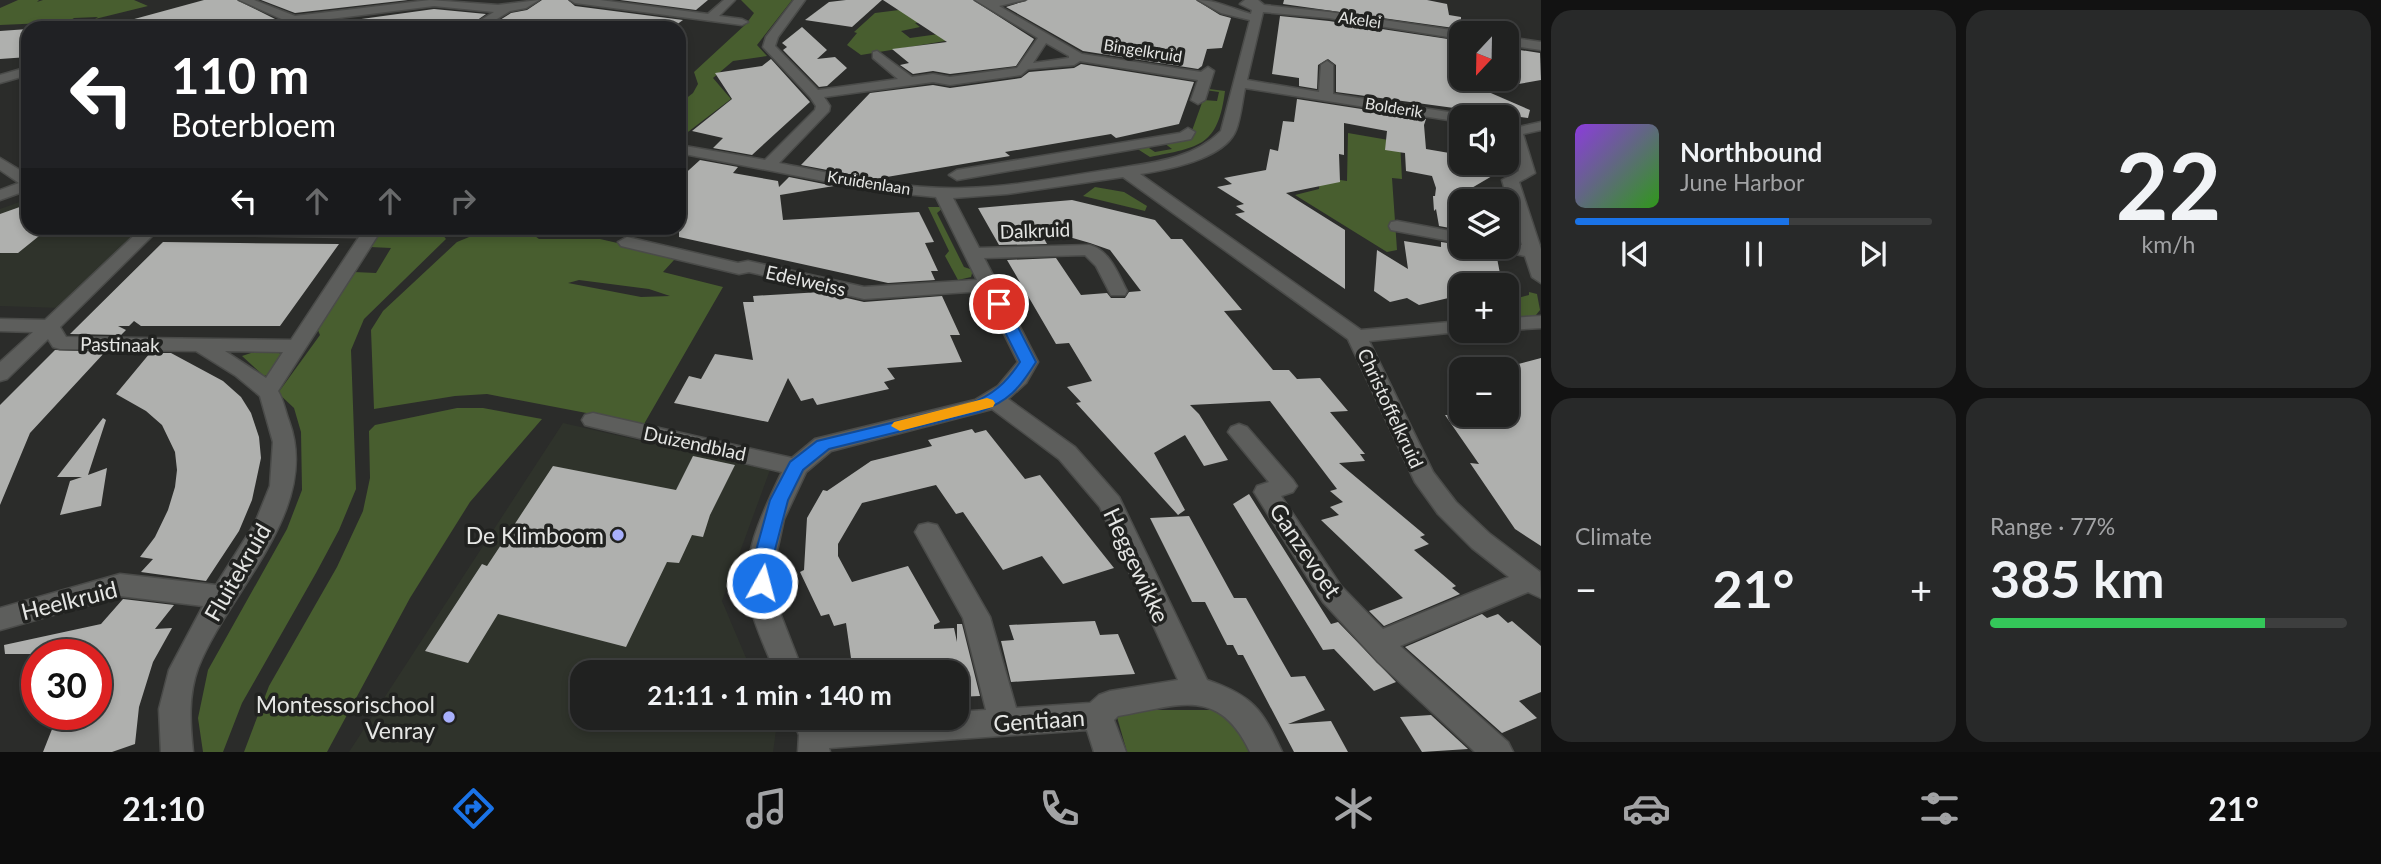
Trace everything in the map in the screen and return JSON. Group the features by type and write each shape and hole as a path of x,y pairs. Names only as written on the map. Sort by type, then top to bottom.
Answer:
{"street":[{"path":"244,0 284,21"},
{"path":"309,21 437,1 494,10 524,6 534,0"},
{"path":"575,0 742,22"},
{"path":"710,18 730,0"},
{"path":"769,164 822,111 823,106 815,94 769,47 772,37 800,0"},
{"name":"Bingelkruid","path":"984,2 1020,0"},
{"path":"1203,0 1225,11 1255,9"},
{"path":"1238,0 1255,9"},
{"name":"Bingelkruid","path":"984,2 1076,57 1219,84"},
{"path":"486,21 507,9"},
{"name":"Akelei","path":"1255,9 1340,16 1449,33"},
{"name":"Kruidenlaan","path":"1198,100 1219,84 1255,9"},
{"path":"1025,65 1042,40 1049,39"},
{"path":"1519,43 1541,46"},
{"path":"877,55 909,81"},
{"name":"Bingelkruid","path":"815,94 933,78 950,81 1021,71 1025,65 1035,67 1074,61 1076,57"},
{"path":"1326,97 1327,65"},
{"path":"0,79 21,73"},
{"name":"Kruidenlaan","path":"686,150 888,187 942,193 993,190 1125,171 1172,162 1207,150 1221,141 1228,132 1219,84"},
{"name":"Bolderik","path":"1219,84 1294,92 1449,116"},
{"path":"1534,127 1515,132 1527,173 1510,180 1541,277"},
{"path":"957,174 1186,135 1188,132"},
{"path":"1035,160 1061,180"},
{"path":"0,163 21,178"},
{"name":"Christoffelkruid","path":"1125,171 1357,336 1423,476 1447,508 1481,541 1536,583"},
{"path":"0,195 21,186"},
{"path":"784,660 762,600 761,565 772,519 796,467 823,445 974,408 995,400 1014,384 1028,362 942,193"},
{"path":"0,204 21,196"},
{"path":"1397,226 1449,236"},
{"name":"Pastinaak","path":"144,235 50,326 60,343 297,346 372,235"},
{"name":"Edelweiss","path":"627,242 739,269 748,266 864,293 989,285"},
{"path":"1519,249 1533,252"},
{"name":"Dalkruid","path":"973,253 1089,250 1104,263 1118,291"},
{"path":"1519,323 1541,322"},
{"path":"0,325 50,326"},
{"path":"0,374 50,326"},
{"path":"1357,336 1449,328"},
{"path":"201,345 268,391 297,346"},
{"name":"Fluitekruid","path":"177,752 175,704 183,665 222,597 256,548 280,493 285,444 268,391"},
{"name":"Heggewikke","path":"995,400 1067,453 1110,503 1196,691"},
{"name":"Duizendblad","path":"593,420 796,467"},
{"name":"Ganzevoet","path":"1239,432 1284,486 1266,492 1332,594 1380,642"},
{"path":"928,532 976,617 1004,723"},
{"path":"1497,752 1388,653 1380,642 1536,583"},
{"name":"Heelkruid","path":"0,619 120,585 222,597"},
{"name":"Gentiaan","path":"812,735 1097,716 1110,704 1196,691 1226,700 1250,720 1266,752"},
{"name":"Gentiaan","path":"1097,716 1110,752"}],"shaded area":[{"path":"21,202 21,235 138,235 61,308 0,306 0,254 7,248 0,241 0,209"},
{"name":"De Klimboom","path":"563,423 770,470 722,601 747,660 570,660 570,730 776,730 773,752 349,752"}],"green space":[{"path":"18,0 134,0 148,6 95,19 98,17 74,18 70,21 21,21 21,24 0,25 0,8"},
{"path":"741,0 792,0 757,45 767,56 733,61 713,78 731,99 686,133 686,98 698,84 694,72 746,24 754,13"},
{"path":"915,8 923,22 915,23 920,27 901,31 910,38 939,34 951,40 861,55 847,45 857,33 854,32 875,13"},
{"path":"1205,90 1225,91 1217,123 1204,141 1182,150 1150,157 1136,148 1146,146 1155,152 1172,149 1164,143 1189,139 1203,100 1217,101 1219,92"},
{"path":"1348,133 1400,142 1402,179 1392,178 1397,250 1387,252 1295,195 1319,189 1320,177 1347,181"},
{"path":"1095,187 1124,192 1147,206 1145,211 1083,196"},
{"path":"928,207 944,207 937,213 964,267 973,270 971,277 958,280 945,256 949,251"},
{"path":"379,235 443,235 446,239 364,319 351,350 356,489 339,530 242,703 223,752 203,752 198,718 208,670 287,529 302,490 301,432 294,408 278,393 320,335 317,328 354,272 376,273 391,248 370,247"},
{"path":"474,235 600,239 674,256 674,260 663,272 723,287 644,424 487,394 455,396 374,409 371,330 383,311 457,242","holes":["579,280 649,289 670,296 641,297 568,283"]},
{"path":"1529,292 1537,294 1540,310 1536,315 1519,318 1519,298 1529,295"},
{"path":"251,353 279,353 284,356 272,374 264,376 242,356"},
{"path":"457,408 483,408 542,419 470,502 410,598 327,752 244,752 269,686 337,567 363,511 370,478 369,431 375,425"},
{"path":"1134,710 1215,710 1231,717 1256,752 1127,752 1117,717"}],"building":[{"path":"204,0 237,0 279,21 127,21"},
{"path":"261,0 408,0 295,13"},
{"path":"542,0 568,0 575,6 683,20 498,21 511,13 527,10"},
{"path":"620,0 708,0 696,10"},
{"path":"882,0 852,27 805,20 829,2"},
{"path":"883,0 973,0 1034,39 1016,66 950,74 933,71 913,74 900,65 909,63 892,49 947,42"},
{"path":"1028,0 1196,0 1220,15 1231,18 1222,48 1207,49 1202,66 1198,69 1083,51 1006,7"},
{"path":"1284,0 1427,0 1447,4 1449,15 1461,17 1461,21 1449,21 1449,27 1283,4"},
{"path":"434,9 486,14 476,21 347,21"},
{"path":"1280,16 1329,21 1449,39 1449,91 1486,91 1518,105 1449,105 1449,107 1336,92 1336,65 1328,59 1318,65 1317,89 1299,86 1299,78 1272,74"},
{"path":"802,27 827,50 817,59 835,57 847,68 827,86 819,87 783,50 787,47 782,43"},
{"path":"21,30 21,58 0,59 0,31"},
{"path":"1519,50 1540,53 1541,80 1519,84"},
{"path":"771,59 810,102 752,155 713,148 723,138 692,131 732,99 715,73 762,66"},
{"path":"1081,64 1194,82 1179,124 1116,138 1111,134 1005,152 1010,156 875,179 801,165 870,93 933,85 950,88 1021,78 1029,72 1074,68"},
{"path":"1297,99 1426,119 1426,149 1449,153 1449,175 1494,175 1470,189 1449,189 1449,228 1439,226 1436,209 1434,211 1433,196 1436,188 1432,176 1406,171 1405,153 1385,150 1387,131 1344,123 1344,155 1339,154 1340,182 1286,193 1345,230 1345,289 1235,214 1245,212 1236,206 1244,204 1217,187 1232,184 1224,178 1266,170 1270,149 1278,151 1283,121 1294,122"},
{"path":"1519,105 1530,110 1528,118 1519,117"},
{"path":"700,160 738,167 733,173 778,181 779,187 789,177 834,186 780,195 783,220 919,212 934,242 925,243 938,271 931,271 935,280 888,283 679,237 686,235 686,173"},
{"path":"1072,200 1155,220 1171,239 1182,239 1242,310 1224,311 1273,370 1289,370 1297,379 1320,378 1348,411 1330,412 1365,454 1360,454 1365,461 1339,463 1425,535 1420,537 1429,544 1414,550 1456,586 1452,588 1460,594 1384,626 1369,611 1403,598 1321,520 1339,515 1330,507 1343,502 1330,491 1337,489 1270,401 1190,405 1199,414 1228,460 1204,466 1185,435 1154,453 1185,510 1178,515 1076,403 1081,402 1067,387 1092,381 1069,343 1056,344 1007,260 1056,258 1081,295 1107,293 1111,298 1125,298 1129,292 1141,291 1110,250 1090,243 1038,228 1047,244 999,245 978,208"},
{"path":"21,206 21,235 40,235 18,253 0,253 0,214"},
{"path":"1404,241 1441,247 1441,242 1449,243 1449,259 1497,259 1500,273 1449,273 1449,298 1419,305 1407,298 1390,302 1374,291 1377,250 1408,269"},
{"path":"163,242 339,244 280,326 141,326 134,321 129,326 118,326 126,330 121,335 70,334"},
{"path":"821,292 864,302 942,296 960,335 950,335 962,362 887,368 895,379 884,382 889,389 817,405 813,398 801,401 788,378 768,422 674,403 689,376 701,379 715,354 753,360 743,302 754,302 753,296"},
{"path":"55,350 105,352 30,433 0,505 0,405"},
{"path":"150,353 171,353 223,381 241,397 251,413 259,437 261,458 252,500 239,531 206,581 141,572 153,559 140,557 155,537 175,487 175,452 162,425 146,411 116,394"},
{"path":"1541,358 1541,546 1515,529 1470,463 1479,464 1453,427 1519,427 1519,364"},
{"path":"103,418 106,420 88,475 107,468 101,506 60,515 70,481 82,477 57,477"},
{"path":"972,429 975,433 986,430 1025,479 1040,475 1114,568 1063,584 1042,556 1003,570 963,512 956,514 936,485 862,503 838,544 838,556 852,582 908,566 940,622 934,625 934,629 954,628 957,642 957,624 962,624 980,696 969,696 969,660 851,660 846,623 834,626 829,614 821,616 800,572 804,570 807,518 823,490 827,491 871,461 932,446 928,440"},
{"path":"693,456 735,465 710,515 703,537 692,535 679,563 667,562 626,647 498,614 468,663 425,651 482,564 487,566 553,466 676,490"},
{"path":"1249,494 1331,624 1338,622 1396,682 1374,691 1334,649 1323,650 1233,504"},
{"path":"1189,516 1234,598 1246,598 1291,677 1305,676 1325,710 1288,724 1331,721 1348,752 1294,752 1243,655 1238,655 1233,645 1227,645 1205,602 1192,602 1150,518"},
{"path":"123,599 174,605 155,629 172,628 153,662 139,707 135,744 112,752 43,752 52,730 112,730 112,639 32,639 101,624"},
{"path":"1482,614 1487,618 1498,614 1508,623 1512,621 1541,646 1541,692 1519,701 1537,718 1502,733 1405,647"},
{"path":"1095,621 1100,635 1118,634 1135,674 1011,682 1001,641 1014,640 1009,625"},
{"path":"21,641 21,654 5,654 4,645"},
{"path":"1431,715 1468,749 1422,752 1400,717"}],"slow traffic":[{"path":"900,426 987,403"}],"place":[{"name":"De Klimboom","path":"618,535"},
{"name":"Montessorischool Venray","path":"449,717"}],"route":[{"path":"762,583 761,565 779,500 796,467 823,445 974,408 995,400 1014,384 1028,362 999,304"}]}
